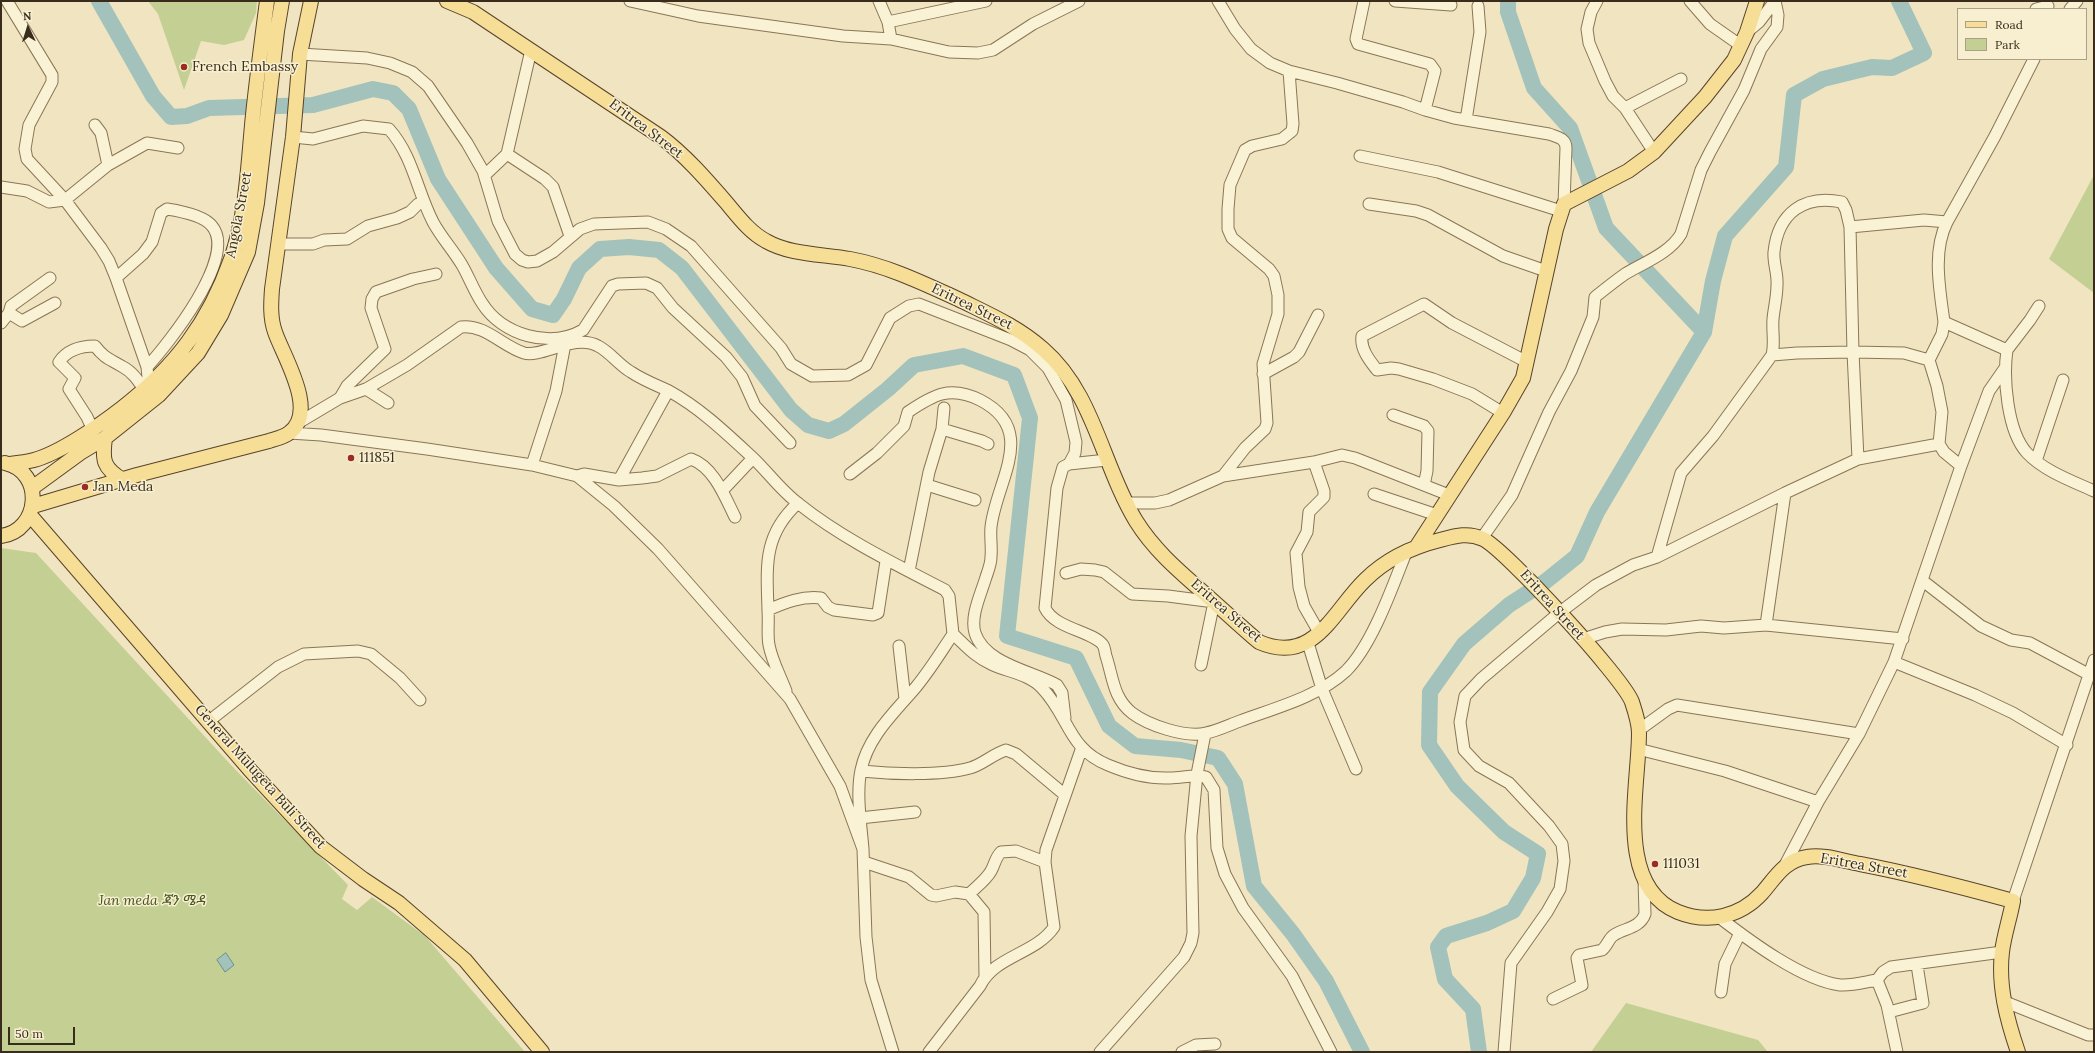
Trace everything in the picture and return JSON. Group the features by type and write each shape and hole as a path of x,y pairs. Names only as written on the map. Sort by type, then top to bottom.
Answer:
{"main road":[{"name":"Angola Street","path":"5,463 43,456 111,417 173,371 210,308 232,259 246,192 267,1"},
{"path":"32,488 80,453 105,438 159,395 173,371 198,353 221,315 248,252 258,203 277,31 282,1"},
{"path":"1,536 16,531 32,511 123,480 269,441 293,428 300,399 295,378 274,330 271,313 272,289 295,113 300,54 311,1"},
{"name":"Eritrea Street","path":"447,1 473,12 676,148 744,223 765,241 780,248 851,259 891,270 1002,319 1022,332 1044,350 1066,374 1082,397 1107,460 1127,503 1143,531 1167,560 1259,642 1270,647 1286,649 1308,643 1320,634 1365,580 1381,567 1412,548 1459,535 1482,538 1494,546 1517,566 1583,639 1629,694 1639,730 1635,784 1634,835 1638,860 1644,879 1663,904 1676,912 1707,919 1720,918 1753,902 1785,865 1807,857 1822,856 1909,873 2013,901"},
{"path":"1412,548 1437,515 1516,392 1527,362 1546,271 1562,207 1583,194 1603,185 1638,165 1654,152 1714,85 1734,60 1747,32 1757,1"},
{"path":"105,438 103,457 106,465 110,471 123,480"},
{"path":"5,463 23,474 32,488 32,511"},
{"name":"General Mulugeta Buli Street","path":"32,511 209,722 321,847 362,880 399,903 465,960 542,1052"},
{"path":"2013,901 2002,952 2001,976 2003,1001 2018,1052"}],"street":[{"path":"7,1 52,75 52,82 29,125 25,148 26,159 65,200 101,248 116,278 147,367 147,389"},
{"path":"630,1 698,16 843,36 891,39 949,52 978,53 993,50 1032,24 1079,1"},
{"path":"880,1 888,22 891,39"},
{"path":"888,22 986,1"},
{"path":"1218,1 1235,29 1251,49 1270,63 1289,72 1337,82 1424,110 1466,120 1549,134 1562,139 1566,143 1562,207 1438,172 1360,156"},
{"path":"1364,1 1356,39 1358,44 1430,64 1433,67 1434,71 1424,110"},
{"path":"1396,1 1451,5"},
{"path":"1597,1 1591,12 1587,29 1589,43 1605,81 1654,152"},
{"path":"1690,1 1710,24 1740,45"},
{"path":"1747,32 1759,22 1775,1"},
{"path":"1482,538 1512,495 1549,412 1571,371 1593,317 1595,297 1625,274 1648,261 1668,247 1678,239 1681,234 1701,170 1744,90 1761,49 1777,27 1778,16 1775,1"},
{"path":"2039,8 2049,5"},
{"path":"1466,120 1479,37 1478,6"},
{"path":"486,174 507,154 531,50"},
{"path":"300,54 367,58 390,63 412,72 428,86 471,150 483,171 498,221 515,254 528,262 537,261 554,252 570,236 580,229 594,224 648,222 666,229 691,246 781,348 791,364 812,376 848,376 866,364 890,318 909,306 919,304 1011,340 1030,350 1048,368 1066,400 1076,442 1075,453 1069,464"},
{"path":"1961,466 1944,452 1939,444 1942,412 1937,386 1929,360 1942,334 1944,322 1939,285 1939,246 1942,232 1947,222 1995,136 2033,60"},
{"path":"1223,476 1245,448 1265,429 1267,423 1262,374 1263,364 1279,306 1274,276 1269,268 1232,238 1228,229 1230,185 1245,150 1252,146 1282,139 1292,131 1293,124 1289,72"},
{"path":"1625,108 1681,79"},
{"path":"95,125 101,133 108,166"},
{"path":"292,136 313,139 363,126 389,130 405,150 433,222 462,265 482,304 499,321 529,338 550,340 583,330 612,286 618,284 646,283 657,288 673,308 726,357 742,377 755,406 790,442"},
{"path":"1,187 27,190 49,202 65,200 108,166 146,143 178,148"},
{"path":"507,154 545,179 552,187 570,236"},
{"path":"1656,557 1681,473 1713,436 1772,355 1775,342 1773,321 1777,284 1774,252 1784,219 1797,208 1811,202 1827,199 1842,202 1846,210 1850,227 1853,352 1858,459"},
{"path":"278,244 313,244 324,240 347,239 368,226 397,218 410,212 418,204"},
{"path":"1369,204 1416,211 1428,215 1503,256 1546,271"},
{"path":"116,278 144,254 152,242 161,213 167,209 186,212 212,225 217,234 219,245 212,268 195,304 167,344 147,367"},
{"path":"1850,227 1924,220 1947,222"},
{"path":"340,398 346,386 385,348 371,308 372,298 376,292 413,279 436,274"},
{"path":"1,323 9,312 11,306 50,278"},
{"path":"9,312 22,321 55,303"},
{"path":"1503,413 1472,394 1433,379 1399,369 1391,368 1377,370 1368,359 1362,342 1362,336 1424,304 1452,323 1527,362"},
{"path":"2039,306 2007,350 2005,368 2013,424 2019,442 2027,453 2036,461 2066,478 2094,491"},
{"path":"1262,374 1294,357 1318,315"},
{"path":"1944,322 2007,350"},
{"path":"293,428 340,398 366,389 406,365 461,327 469,326 492,335 525,353 531,353 565,344 587,342 598,346 630,372 649,384 668,391 706,417 753,458 798,504 886,561 945,590 949,596 952,634 937,658 905,699 891,714 868,748 861,771 860,818 864,862 866,937 871,980 893,1052"},
{"path":"532,465 556,391 565,344"},
{"path":"92,428 69,389 75,378 59,362 63,356 85,346 95,346 104,357 124,367 147,389"},
{"path":"1772,355 1797,352 1904,353 1929,360"},
{"path":"1785,865 1818,802 1859,734 1894,662 1923,581 1961,466 1990,391 2005,368"},
{"path":"2036,461 2063,380"},
{"path":"366,389 388,402"},
{"path":"619,480 668,391"},
{"path":"850,474 877,453 904,426 908,412 934,396 952,392 967,394 990,405 1003,417 1010,432 1011,455 991,527 992,556 974,620 975,634 984,649 994,656 1010,665 1034,673 1057,685 1062,693 1066,725"},
{"path":"909,571 933,456 942,429 944,408"},
{"path":"1393,415 1424,426 1428,430 1427,471 1424,485"},
{"path":"293,428 321,435 532,465 577,476 614,506 658,549 790,699"},
{"path":"942,429 988,444"},
{"path":"1504,1052 1511,963 1547,912 1560,889 1564,861 1562,844 1549,826 1509,783 1479,766 1464,750 1460,722 1465,696 1481,679 1559,613 1596,585 1633,565 1656,557 1785,493 1858,459 1939,444"},
{"path":"1075,453 1084,462"},
{"path":"1127,503 1155,503 1169,500 1223,476 1314,462 1342,455 1355,458 1449,495"},
{"path":"722,491 753,458"},
{"path":"577,476 584,474 619,480 657,476 691,459 708,470 722,491 735,517"},
{"path":"1107,460 1069,464 1063,467 1057,488 1045,608 1048,614 1062,623 1096,639 1103,645 1112,673 1113,687 1118,698 1131,712 1163,729 1204,737 1322,689 1346,671 1356,657 1385,606 1412,548"},
{"path":"1314,462 1324,491 1324,497 1309,512 1307,532 1296,553 1296,571 1304,606 1320,634"},
{"path":"927,485 975,500"},
{"path":"1766,625 1785,493"},
{"path":"1374,494 1437,515"},
{"path":"798,504 788,512 769,547 766,570 769,644 774,663 790,699 840,786 863,849"},
{"path":"768,610 787,602 811,597 821,598 828,607 834,610 874,614 878,613 886,561"},
{"path":"1066,573 1081,569 1095,570 1104,572 1132,594 1168,596 1214,602 1201,665"},
{"path":"1923,581 1981,626 2011,640 2030,643 2088,674"},
{"path":"1583,639 1605,632 1622,629 1666,630 1701,626 1724,628 1766,625 1903,639"},
{"path":"952,634 976,656 992,664 1010,670 1042,687 1054,702 1066,725 1082,750 1096,760 1108,766 1152,778 1171,778 1197,774 1206,777 1214,790 1217,848 1225,874 1243,908 1292,976 1331,1052"},
{"path":"1308,643 1322,689 1356,769"},
{"path":"899,646 905,699"},
{"path":"209,722 278,667 304,654 358,651 371,654 400,678 420,700"},
{"path":"2013,901 2067,745 2088,674 2094,660"},
{"path":"1894,662 1975,695 2013,713 2067,745"},
{"path":"1639,730 1668,709 1677,705 1859,734"},
{"path":"1102,1050 1184,957 1191,943 1193,933 1191,836 1197,774 1204,737"},
{"path":"1638,749 1725,771 1818,802"},
{"path":"861,771 879,773 957,770 971,768 1006,750 1016,754 1065,795"},
{"path":"984,977 1000,964 1027,950 1054,927 1045,862 1046,850 1082,750"},
{"path":"860,818 915,812"},
{"path":"969,894 992,870 995,858 1001,852 1016,851 1045,862"},
{"path":"864,862 909,877 931,894 936,896 955,892 969,894 984,912 984,977 980,986 929,1052"},
{"path":"1554,999 1582,985 1577,958 1579,955 1602,950 1612,935 1632,927 1643,919 1645,914 1644,879"},
{"path":"1720,918 1752,942 1808,974 1840,985 1858,984 1877,980 1883,972 1891,967 2002,952"},
{"path":"1722,992 1725,964 1740,933"},
{"path":"1889,1012 1923,1003 1917,964"},
{"path":"1877,980 1889,1012 1897,1052"},
{"path":"2003,1001 2088,1035 2094,1035"},
{"path":"1182,1052 1196,1045 1215,1044"},
{"path":"1102,1050 1115,1052"}],"green space":[{"name":"French Embassy","path":"148,1 257,1 256,13 244,40 224,45 201,41 184,90 158,14"},
{"path":"2094,175 2094,293 2049,259"},
{"name":"Jan meda ጃን ሜዳ","path":"1,548 36,553 231,765 348,885 342,899 357,910 372,897 425,936 525,1052 1,1052"},
{"path":"1626,1003 1758,1040 1768,1052 1591,1052"}],"water":[{"path":"226,953 234,965 225,972 217,960"}],"waterway":[{"path":"99,1 153,96 171,117 187,116 209,108 313,105 373,89 393,93 409,109 438,179 496,268 532,309 553,315 564,299 579,268 600,249 629,247 659,250 682,268 791,410 808,425 829,431 844,424 888,389 914,365 963,356 1014,375 1030,418 1007,636 1076,658 1109,726 1135,746 1181,750 1218,758 1235,784 1254,886 1293,934 1326,981 1362,1052"},
{"path":"1508,1 1508,12 1534,88 1570,128 1606,228 1704,332"},
{"path":"1479,1052 1473,1009 1445,979 1438,947 1446,936 1487,923 1513,911 1533,878 1538,854 1504,832 1457,786 1429,745 1430,692 1464,644 1509,605 1546,581 1577,556 1597,512 1704,332 1713,281 1725,236 1786,167 1794,95 1823,79 1872,67 1892,68 1924,53 1899,1"}],"place":[{"name":"French Embassy","path":"184,67"},
{"name":"111851","path":"351,458"},
{"name":"Jan Meda","path":"85,487"},
{"name":"111031","path":"1655,864"}]}
